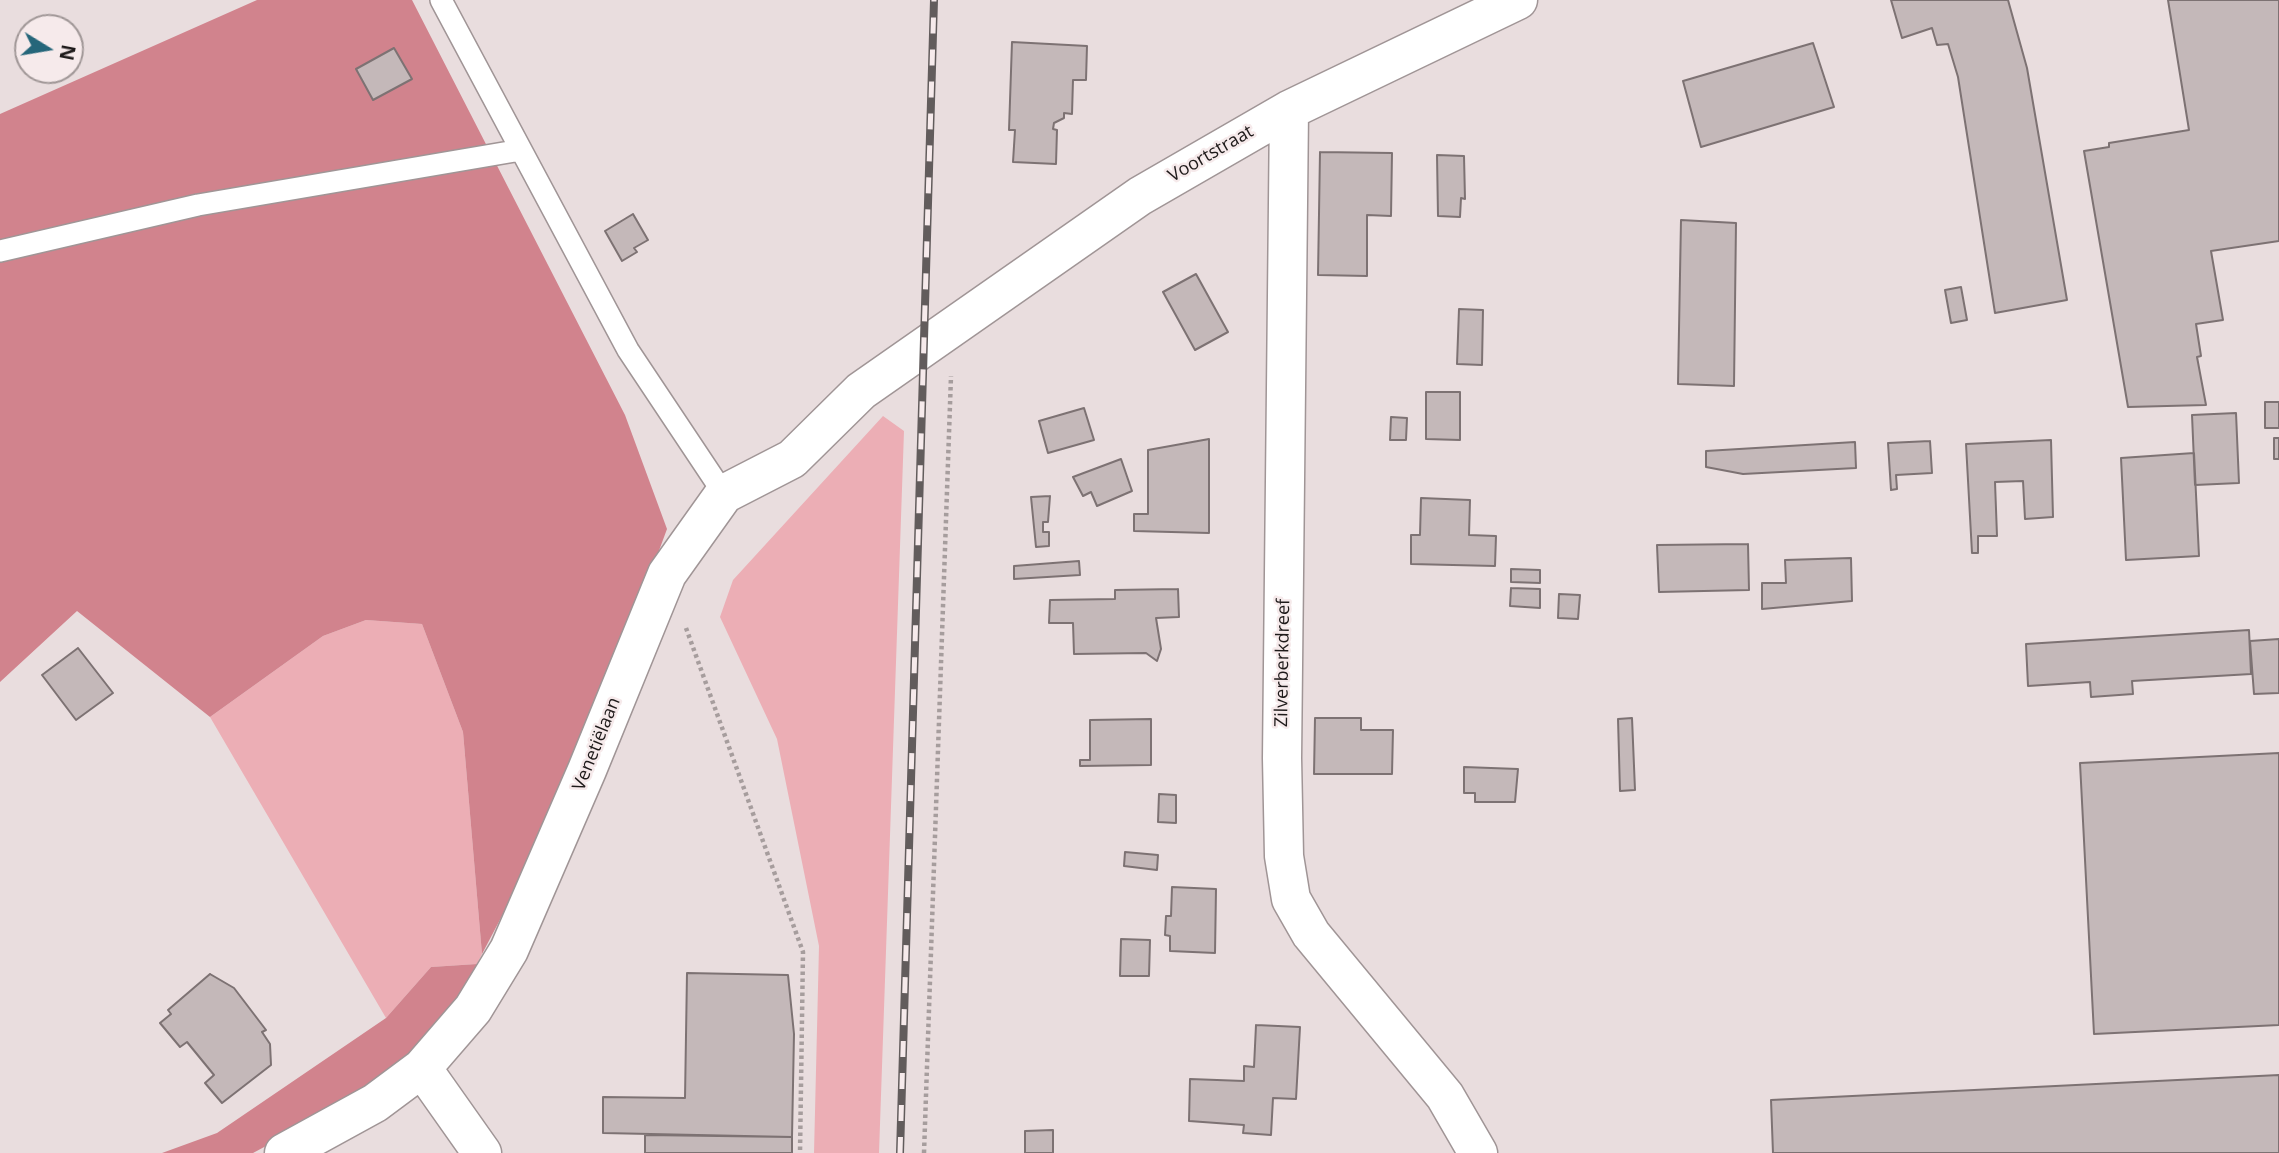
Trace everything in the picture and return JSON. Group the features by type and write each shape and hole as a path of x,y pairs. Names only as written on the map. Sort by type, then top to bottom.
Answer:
{"street":[{"name":"Voortstraat","path":"938,335 1140,196 1289,110 1518,0"},
{"name":"Zilverberkdreef","path":"1289,110 1282,758 1284,856 1291,899 1311,934 1445,1096 1478,1153"},
{"name":"Venetiëlaan","path":"284,1153 375,1102 422,1068 473,1009 509,950 587,770 667,574 724,494 792,458 861,391 938,335"},
{"path":"422,1068 482,1153"}],"lane":[{"path":"441,0 628,351 724,494"},
{"path":"0,251 198,205 522,150"}],"path":[{"path":"924,1153 938,335"},
{"path":"667,574 803,952 800,1153"}],"shaded area":[{"path":"257,0 412,0 625,415 667,529 576,775 482,954 463,732 422,624 366,620 323,636 210,717 77,611 0,682 0,114 68,84 84,84 84,77"},
{"path":"883,416 904,431 879,1153 814,1153 819,946 777,739 720,617 733,580"},
{"path":"366,620 422,624 463,732 482,954 477,964 431,967 386,1018 210,717 323,636"},
{"path":"477,964 468,983 400,1074 253,1153 162,1153 217,1133 386,1018 431,967"}],"building":[{"path":"1891,0 2008,0 2027,68 2067,300 1995,313 1958,77 1948,44 1937,45 1932,28 1902,38"},
{"path":"2168,0 2279,0 2279,241 2211,251 2223,320 2196,324 2201,356 2197,357 2206,405 2128,407 2084,151 2109,147 2109,143 2189,130"},
{"path":"1012,42 1087,46 1086,80 1073,80 1072,114 1064,113 1064,118 1054,123 1053,129 1057,130 1056,164 1013,162 1015,130 1009,130"},
{"path":"1813,43 1834,107 1701,147 1683,81"},
{"path":"394,48 412,79 373,100 356,69"},
{"path":"1320,152 1392,153 1391,216 1367,215 1367,276 1318,275"},
{"path":"1437,155 1464,156 1465,199 1461,198 1460,217 1438,216"},
{"path":"633,214 648,240 634,248 637,252 622,261 605,231"},
{"path":"1681,220 1736,223 1734,386 1678,384"},
{"path":"1196,274 1228,332 1195,350 1163,292"},
{"path":"1961,287 1967,320 1951,323 1945,290"},
{"path":"1459,309 1483,310 1482,365 1457,364"},
{"path":"1426,392 1460,392 1460,440 1426,439"},
{"path":"2265,402 2279,402 2279,428 2265,428"},
{"path":"1084,408 1094,440 1048,453 1039,421"},
{"path":"2236,413 2239,483 2195,485 2192,415"},
{"path":"1391,417 1407,418 1406,440 1390,440"},
{"path":"2274,438 2279,438 2279,459 2274,459"},
{"path":"1209,439 1209,533 1134,531 1134,514 1148,514 1148,450"},
{"path":"2051,440 2053,517 2025,519 2023,481 1995,482 1997,536 1978,536 1978,553 1972,553 1966,444"},
{"path":"1930,441 1932,473 1896,475 1897,489 1891,490 1888,443"},
{"path":"1855,442 1856,468 1743,474 1706,467 1706,451"},
{"path":"2194,453 2199,556 2126,560 2121,458"},
{"path":"1121,459 1132,491 1097,506 1091,492 1083,496 1073,477"},
{"path":"1050,496 1048,522 1043,522 1043,532 1049,532 1049,546 1036,547 1031,497"},
{"path":"1421,498 1470,500 1469,535 1496,536 1495,566 1411,564 1411,535 1420,535"},
{"path":"1748,544 1749,590 1659,592 1657,545"},
{"path":"1851,558 1852,601 1762,609 1762,583 1786,583 1785,560"},
{"path":"1079,561 1080,575 1014,579 1014,566"},
{"path":"1511,569 1540,570 1540,583 1511,582"},
{"path":"1511,588 1540,589 1540,608 1510,606"},
{"path":"1178,589 1179,617 1156,618 1161,649 1157,661 1146,653 1074,654 1073,623 1049,623 1050,600 1115,599 1115,590"},
{"path":"1559,594 1580,595 1578,619 1558,618"},
{"path":"2249,630 2251,674 2132,681 2133,694 2091,697 2090,682 2028,686 2026,644"},
{"path":"2279,639 2279,693 2254,694 2250,641"},
{"path":"78,648 113,693 76,720 42,675"},
{"path":"1315,718 1361,718 1361,730 1393,730 1392,774 1314,774"},
{"path":"1632,718 1635,790 1620,791 1618,719"},
{"path":"1151,719 1151,765 1080,766 1080,760 1090,760 1090,720"},
{"path":"2279,753 2279,1025 2094,1034 2080,763"},
{"path":"1464,767 1518,769 1515,802 1475,802 1475,793 1464,793"},
{"path":"1159,794 1176,795 1176,823 1158,822"},
{"path":"1125,852 1158,855 1157,870 1124,866"},
{"path":"1172,887 1216,889 1215,953 1170,951 1170,936 1165,935 1166,916 1171,916"},
{"path":"1121,939 1150,940 1149,976 1120,976"},
{"path":"687,973 788,975 794,1034 792,1137 603,1133 603,1097 685,1098"},
{"path":"210,974 234,988 266,1030 262,1032 270,1044 271,1065 222,1103 205,1083 214,1075 187,1042 180,1047 160,1023 171,1014 168,1010"},
{"path":"1256,1025 1300,1027 1296,1099 1273,1098 1271,1135 1243,1133 1244,1125 1189,1121 1190,1079 1244,1081 1244,1066 1254,1067"},
{"path":"2279,1075 2279,1153 1773,1153 1771,1100"},
{"path":"1053,1130 1053,1153 1025,1153 1025,1131"},
{"path":"645,1135 792,1137 792,1153 645,1153"}],"railway":[{"path":"900,1153 934,0"}]}
